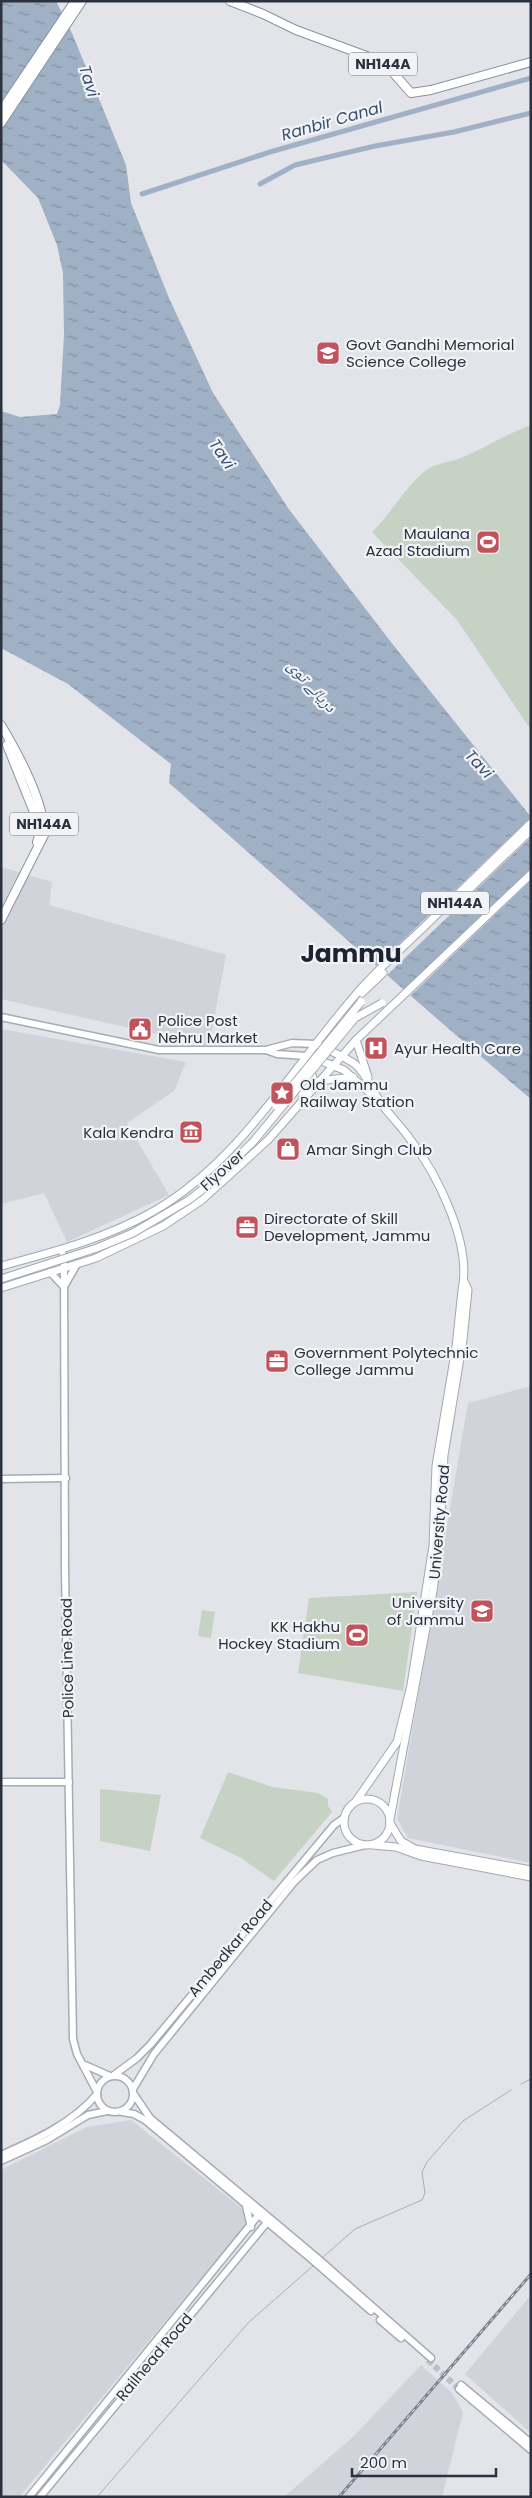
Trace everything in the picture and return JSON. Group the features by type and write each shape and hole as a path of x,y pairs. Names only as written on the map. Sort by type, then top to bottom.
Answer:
{"highway":[{"name":"NH144A","path":"230,1 296,30 372,58 389,68 411,93 421,93 531,62"},
{"path":"1,111 77,4"},
{"path":"1,123 77,4"},
{"name":"NH144A","path":"1,725 26,774 43,819 45,833 1,920"},
{"name":"NH144A","path":"1,734 24,783 40,833 35,846 1,908"}],"main road":[{"path":"1,1266 62,1249 129,1224 183,1192 228,1152 284,1088 316,1044 377,975 531,823"},
{"name":"NH144A","path":"377,975 531,830"},
{"path":"1,1288 96,1258 136,1240 196,1204 218,1188 268,1140 340,1056 531,874"},
{"path":"348,1006 373,984 377,975"},
{"name":"Flyover","path":"1,1275 123,1234 187,1197 250,1139 361,1002 373,984"},
{"name":"Flyover","path":"1,1279 97,1248 133,1234 189,1200 217,1177 253,1142 355,1018 382,1003 400,999"},
{"path":"1,1017 159,1050 266,1050 292,1043 316,1044 358,1066 380,1102"},
{"path":"356,1040 371,1086"},
{"path":"266,1050 278,1054 306,1056 333,1065 353,1077 372,1097 380,1102"},
{"path":"295,1072 305,1068 312,1076 303,1092 302,1099"},
{"path":"318,1081 353,1077"},
{"name":"University Road","path":"380,1102 416,1146 442,1195 462,1248 465,1283 468,1290 463,1340 444,1455 439,1547 426,1633 402,1739 390,1821"},
{"name":"Police Line Road","path":"62,1249 64,1268 65,1571 73,2039 77,2054 97,2092"},
{"path":"50,1272 64,1288 76,1264"},
{"path":"1,1479 66,1478"},
{"name":"University Road","path":"356,1801 402,1739"},
{"path":"1,1782 69,1782"},
{"path":"531,1870 415,1849 401,1841 386,1810 377,1802 365,1799 356,1801 344,1818 344,1828 354,1841 368,1845 396,1847 421,1856 531,1877"},
{"name":"Ambedkar Road","path":"112,2076 137,2058 150,2044 334,1824 344,1818"},
{"path":"122,2112 131,2103 133,2091 154,2054 294,1882 317,1860 333,1853 368,1845 384,1837 390,1821"},
{"path":"85,2066 123,2078 150,2118 312,2258"},
{"path":"1,2155 42,2136 66,2120 97,2092 100,2082 112,2076"},
{"path":"97,2092 101,2107 107,2111"},
{"path":"1,2161 47,2140 88,2115 107,2111 134,2114 145,2120 246,2206 260,2214"},
{"path":"246,2206 251,2227"},
{"name":"Railhead Road","path":"29,2497 260,2214"},
{"path":"268,2221 274,2229 320,2263 429,2359"},
{"name":"Railhead Road","path":"40,2497 268,2221"},
{"path":"259,2232 274,2229"},
{"path":"531,2443 482,2401 460,2387 531,2450"},
{"path":"58,2460 65,2466"}],"shaded area":[{"path":"1,867 52,882 49,905 226,955 209,1046 1,999"},
{"path":"1,1029 186,1062 174,1091 127,1123 169,1195 67,1242 44,1193 1,1204"},
{"name":"University of Jammu","path":"531,1386 531,1863 408,1838 397,1819 468,1403"},
{"path":"131,2120 244,2210 247,2223 19,2497 1,2497 1,2170 87,2127"},
{"path":"531,2295 531,2433 465,2374"},
{"path":"421,2365 452,2393 463,2412 442,2497 284,2497 354,2436"}],"green space":[{"path":"531,425 531,730 457,620 372,532 417,478 428,469 461,458"},
{"name":"KK Hakhu Hockey Stadium","path":"417,1592 403,1691 298,1673 309,1598"},
{"path":"202,1610 215,1612 211,1638 198,1636"},
{"path":"228,1772 272,1787 318,1793 328,1799 328,1806 332,1812 274,1881 241,1858 200,1838"},
{"path":"100,1789 161,1795 150,1851 100,1841"}],"water":[{"path":"1,1 56,1 72,33 126,165 131,203 169,298 213,393 288,508 394,646 531,817 531,1099 169,783 171,764 68,684 1,648 1,411 20,417 57,414 60,405 64,334 63,273 57,245 38,198 1,160"}],"pier":[{"path":"531,817 531,837 385,977 375,967"},
{"path":"531,868 531,880 408,998 402,993"}],"waterway":[{"name":"Ranbir Canal","path":"142,194 270,152 531,78"},
{"name":"Ranbir Canal","path":"260,184 295,165 375,146 454,132 531,113"},
{"path":"521,2084 531,2079"},
{"path":"322,2258 355,2229 422,2200 425,2193 422,2172 427,2162 463,2121 511,2090"},
{"path":"97,2497 249,2322 313,2266"}],"tunnel":[{"path":"428,2360 459,2389"}],"railway":[{"path":"339,2497 531,2274"}],"place":[{"name":"Govt Gandhi Memorial Science College","path":"328,353"},
{"name":"Maulana Azad Stadium","path":"488,542"},
{"name":"Police Post Nehru Market","path":"140,1029"},
{"name":"Ayur Health Care","path":"376,1048"},
{"name":"Old Jammu Railway Station","path":"282,1093"},
{"name":"Kala Kendra","path":"191,1132"},
{"name":"Amar Singh Club","path":"288,1149"},
{"name":"Directorate of Skill Development, Jammu","path":"247,1227"},
{"name":"Government Polytechnic College Jammu","path":"277,1361"},
{"name":"University of Jammu","path":"482,1611"},
{"name":"KK Hakhu Hockey Stadium","path":"357,1635"}],"district":[{"name":"Jammu","path":"351,953"}],"water label":[{"name":"Tavi","path":"89,81"},
{"name":"Tavi","path":"222,454"},
{"name":"دریائے توی","path":"312,686"},
{"name":"Tavi","path":"479,764"}]}
